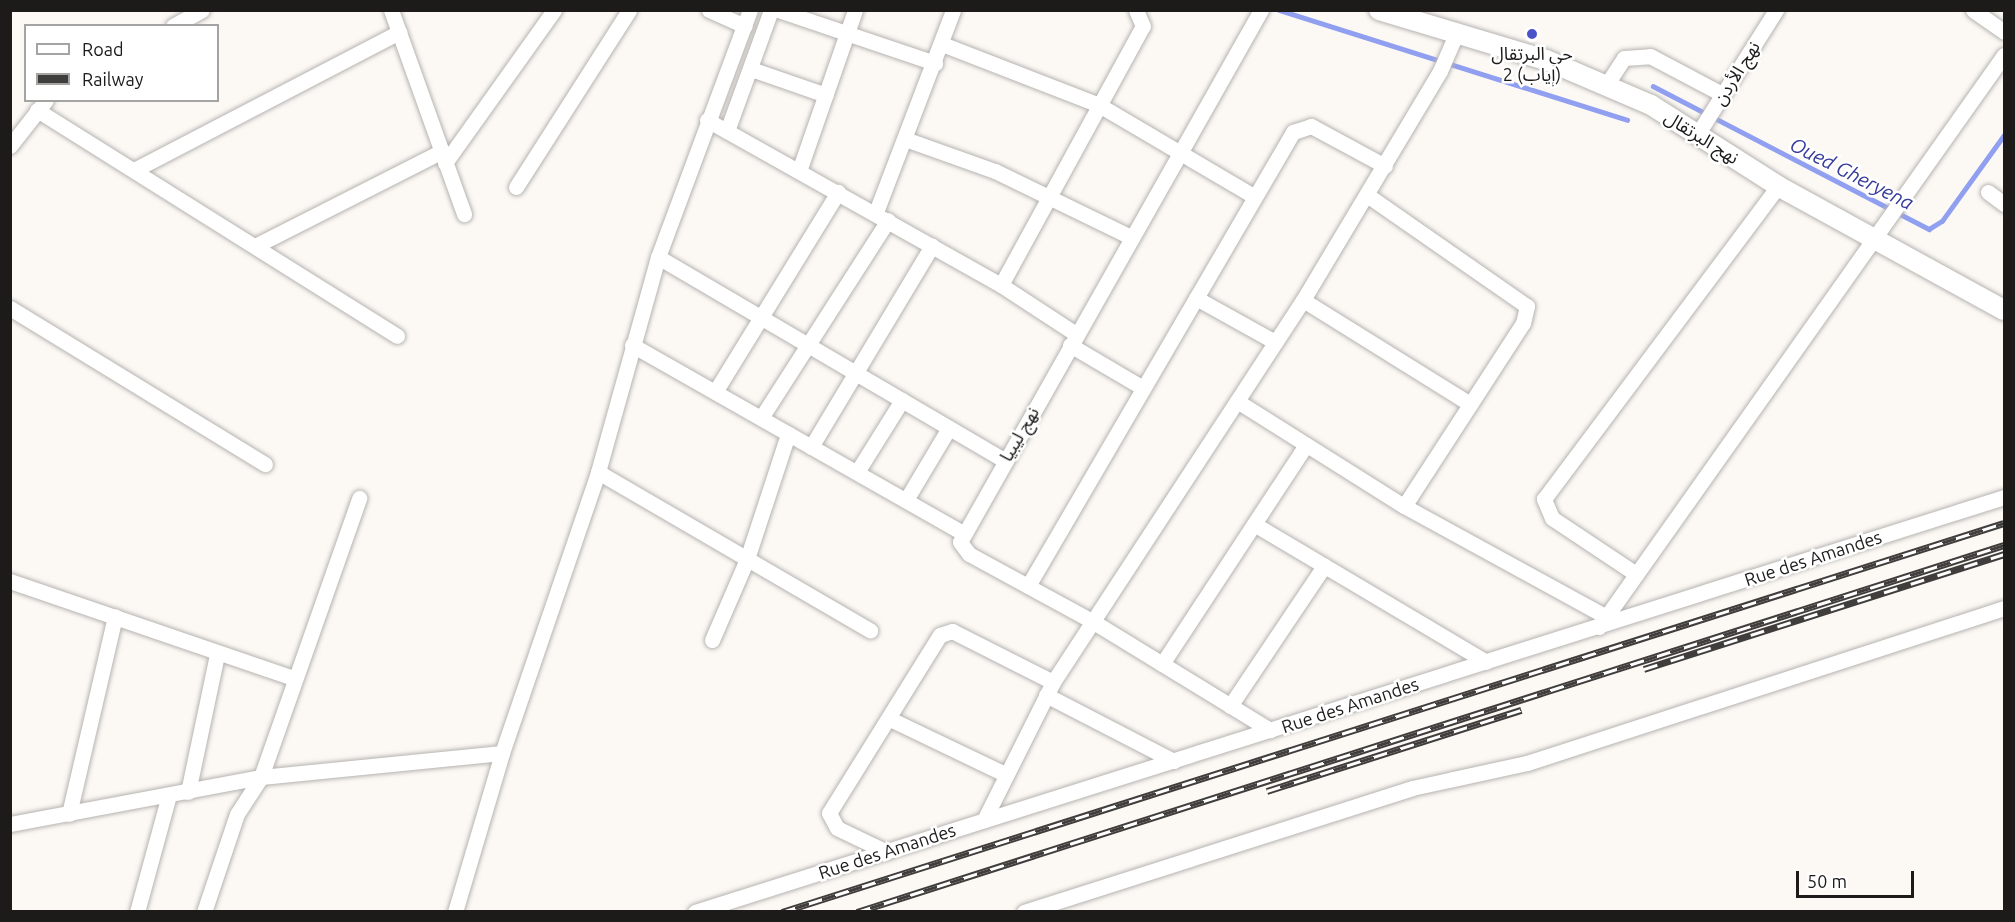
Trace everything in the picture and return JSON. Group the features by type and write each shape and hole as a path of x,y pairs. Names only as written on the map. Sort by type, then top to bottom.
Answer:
{"street":[{"path":"177,24 202,10"},
{"path":"391,10 464,214"},
{"path":"255,246 443,157 554,10"},
{"path":"516,187 629,10"},
{"path":"709,10 745,26"},
{"path":"455,912 502,753 598,472 658,257 707,120 750,10"},
{"path":"727,131 771,10"},
{"path":"778,10 935,63"},
{"path":"799,171 855,10"},
{"path":"761,418 809,345 882,216 905,139 953,10"},
{"path":"1001,285 1047,196 1143,26 1136,10"},
{"name":"نهج البرتقال","path":"1379,10 1457,32 1607,84 1698,133 1778,186 1875,235 2004,310"},
{"name":"نهج الأردن","path":"1698,133 1776,10"},
{"path":"1973,10 2004,32"},
{"name":"نهج ليبيا","path":"963,533 1259,13"},
{"path":"136,169 399,32"},
{"path":"984,820 1049,688 1303,300 1440,71 1457,32"},
{"path":"942,44 1099,105 1252,195"},
{"path":"1607,84 1624,58 1643,55 1722,94"},
{"path":"1236,401 1404,506 1602,621 1633,572 2004,55"},
{"path":"751,69 826,95"},
{"path":"10,146 41,105 136,169 397,336"},
{"path":"707,120 882,216 1001,285 1143,388"},
{"path":"1028,586 1287,138 1301,127 1311,126 1385,166"},
{"path":"905,139 995,171 1131,237"},
{"path":"1633,572 1552,518 1544,499 1778,186"},
{"path":"715,392 759,316 838,192"},
{"path":"1988,192 2004,204"},
{"path":"1367,195 1527,306 1523,323 1404,506"},
{"path":"811,447 932,246"},
{"path":"658,257 1004,460"},
{"path":"1196,298 1275,342"},
{"path":"1303,300 1470,404"},
{"path":"10,308 265,464"},
{"path":"632,345 963,533 965,551 1092,621 1270,730"},
{"path":"856,472 902,400"},
{"path":"906,500 949,428"},
{"path":"712,640 747,559 788,434"},
{"path":"1162,664 1306,445"},
{"path":"598,472 870,630"},
{"name":"Rue des Amandes","path":"695,912 1485,662 1602,621 2004,497"},
{"path":"204,912 237,814 261,777 359,498"},
{"path":"1254,524 1485,662"},
{"path":"1230,706 1324,566"},
{"path":"10,581 115,616 217,654 294,678"},
{"path":"1024,912 1412,788 1527,763 2004,608"},
{"path":"69,813 115,616"},
{"path":"887,852 837,828 828,819 934,643 947,632 1174,761"},
{"path":"188,792 217,654"},
{"path":"890,719 1005,774"},
{"path":"10,824 261,777 502,753"},
{"path":"137,912 169,795"}],"waterway":[{"name":"Oued Gheryena","path":"1279,10 1627,120"},
{"name":"Oued Gheryena","path":"1653,86 1929,229 1942,221 2004,135"}],"railway":[{"path":"782,912 2004,523"},
{"path":"857,912 2004,545"},
{"path":"1644,669 2004,554"},
{"path":"1267,791 1521,710"}],"place":[{"name":"حي البرتقال 2 (إياب)","path":"1532,34"}]}
